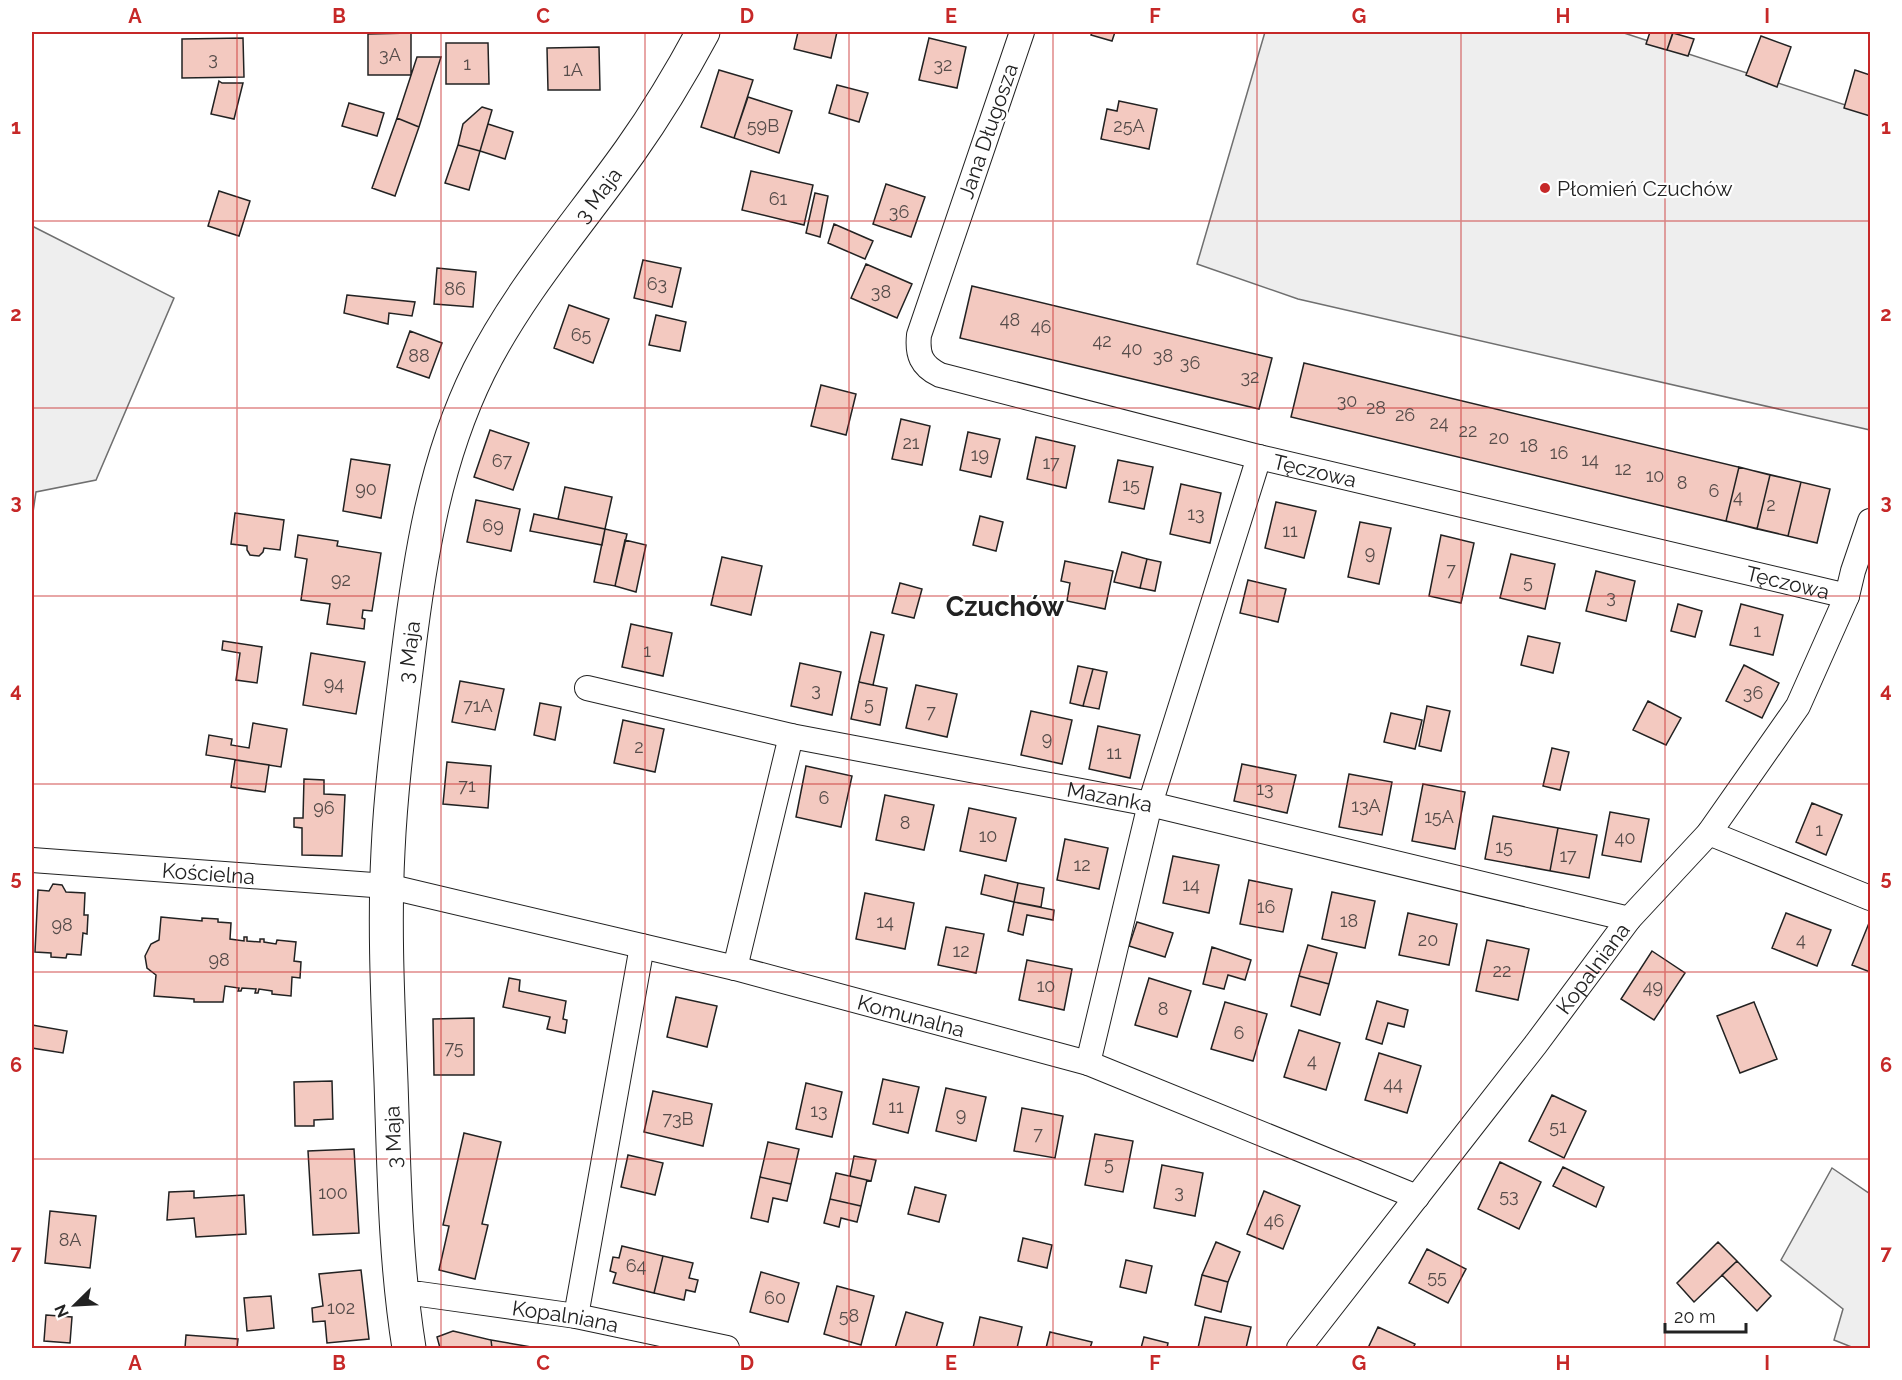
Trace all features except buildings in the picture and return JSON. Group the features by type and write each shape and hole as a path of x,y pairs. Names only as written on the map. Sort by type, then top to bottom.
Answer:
{"main road":[{"name":"3 Maja","path":"409,1348 402,1294 394,1168 387,972 387,886 391,803 414,605 434,492 453,430 480,369 511,315 540,271 641,135 704,32"}],"street":[{"name":"Jana Długosza","path":"954,231 1022,32"},
{"name":"Tęczowa","path":"954,231 919,335 918,349 926,365 940,375 1259,456 1846,596"},
{"path":"1088,1063 1150,804 1259,456"},
{"name":"Kopalniana","path":"1299,1348 1536,1044 1629,919 1709,833 1798,706 1846,596 1862,574 1870,521"},
{"name":"Mazanka","path":"587,688 791,736 1150,804 1629,919"},
{"path":"735,968 791,736"},
{"path":"1709,833 1870,898"},
{"name":"Kościelna","path":"32,860 387,886"},
{"name":"Komunalna","path":"387,886 735,968 1088,1063 1417,1197"},
{"path":"576,1317 642,946"},
{"name":"Kopalniana","path":"402,1294 420,1294 576,1317 727,1348"}],"shaded area":[{"name":"Płomień Czuchów","path":"1265,32 1621,32 1870,113 1870,430 1298,299 1197,264"},
{"path":"32,226 174,298 96,480 36,492 32,519"},
{"path":"1832,1168 1870,1194 1870,1348 1854,1348 1834,1340 1843,1309 1781,1260"}],"place":[{"name":"Płomień Czuchów","path":"1545,188"}],"district":[{"name":"Czuchów","path":"1005,606"}]}
